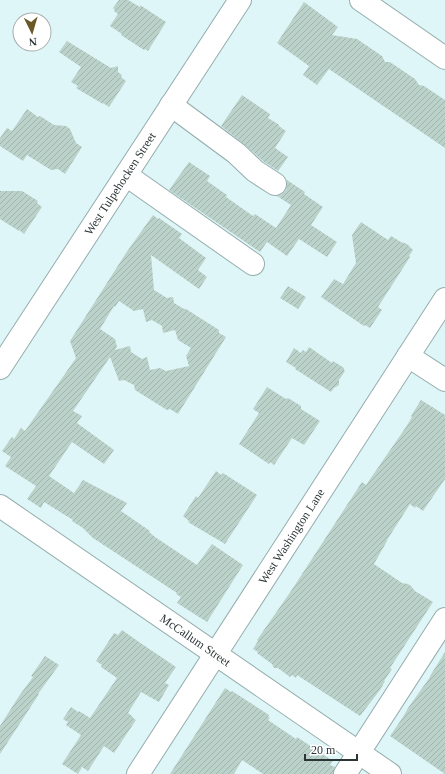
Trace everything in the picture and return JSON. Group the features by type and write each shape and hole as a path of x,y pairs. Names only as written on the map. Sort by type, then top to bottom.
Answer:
{"street":[{"name":"West Tulpehocken Street","path":"0,368 240,0"},
{"path":"361,0 445,58"},
{"path":"171,106 236,153 255,171 275,184"},
{"path":"126,176 253,264"},
{"name":"West Washington Lane","path":"138,774 445,299"},
{"path":"408,356 445,380"},
{"name":"McCallum Street","path":"0,506 390,774"},
{"path":"344,774 445,619"}],"building":[{"path":"119,0 128,0 140,7 140,5 166,22 148,51 121,35 122,34 110,26 118,14 113,8"},
{"path":"304,2 338,27 332,35 357,39 382,56 385,62 390,62 415,79 419,85 424,86 445,100 445,148 329,69 317,85 303,75 309,66 277,43"},
{"path":"67,41 111,68 118,66 118,72 126,81 109,107 76,88 78,86 71,82 81,67 59,52"},
{"path":"242,95 270,114 268,118 286,131 275,148 288,157 278,171 263,161 221,126"},
{"path":"27,109 38,117 40,116 54,125 66,126 70,129 76,143 82,147 65,174 58,169 51,170 27,155 23,161 0,146 0,138 7,128 12,131"},
{"path":"189,162 210,176 207,181 227,195 226,197 253,216 255,214 276,228 291,205 277,196 281,195 286,190 287,180 305,192 304,194 323,207 311,225 337,242 327,257 299,239 287,256 267,242 260,252 169,190"},
{"path":"0,191 22,191 38,201 37,203 42,207 24,234 0,219"},
{"path":"153,215 182,234 179,238 206,258 198,270 207,277 199,289 151,255 154,290 167,298 173,297 174,303 219,330 219,333 226,337 178,414 170,409 167,410 135,390 134,385 124,380 119,381 110,357 73,411 82,416 77,423 114,450 104,464 72,442 49,476 74,493 83,480 127,503 121,511 150,531 149,532 155,537 197,565 212,544 243,565 207,622 177,603 181,597 176,594 177,593 93,538 83,528 72,521 73,520 44,502 41,508 27,499 36,486 5,466 11,457 2,451 12,437 14,439 21,428 25,431 76,358 70,341 126,253","holes":["119,301 134,311 143,309 146,322 152,320 162,326 163,333 175,330 178,340 191,348 186,356 189,366 166,371 160,368 150,370 147,357 142,359 131,352 130,346 115,350 117,347 115,339 100,329 114,306 115,307"]},
{"path":"361,222 388,240 391,236 407,244 413,250 378,307 382,310 370,328 365,325 364,326 321,297 334,279 343,284 356,263 352,235"},
{"path":"288,286 306,297 298,309 280,298"},
{"path":"309,347 332,363 333,361 344,368 345,371 339,380 339,385 331,392 286,362 294,348 301,353 303,350 306,352"},
{"path":"267,387 286,399 288,398 301,406 301,409 320,421 304,445 292,438 274,465 270,462 269,464 239,444 259,413 253,409"},
{"path":"421,400 445,415 445,479 423,511 410,504 387,540 374,564 402,583 408,584 415,591 433,602 390,668 392,669 380,690 360,716 297,675 296,678 292,675 290,677 278,668 274,668 272,664 253,649 258,641 257,640 362,482 366,485 406,427"},
{"path":"216,471 221,475 223,473 257,495 225,544 188,522 189,521 183,516 196,496 198,498"},
{"path":"122,630 176,667 165,683 169,685 159,702 141,692 128,713 136,720 114,753 104,746 88,771 82,767 78,774 62,764 81,735 66,725 68,722 63,719 71,707 90,718 117,678 101,667 102,665 96,661 114,633 118,635"},
{"path":"445,652 445,774 390,736"},
{"path":"45,656 59,665 38,694 0,754 0,726 33,677 31,676"},
{"path":"225,688 269,715 268,717 270,718 268,720 296,739 297,737 333,761 330,765 335,767 333,774 263,774 242,760 234,774 170,774"}]}
